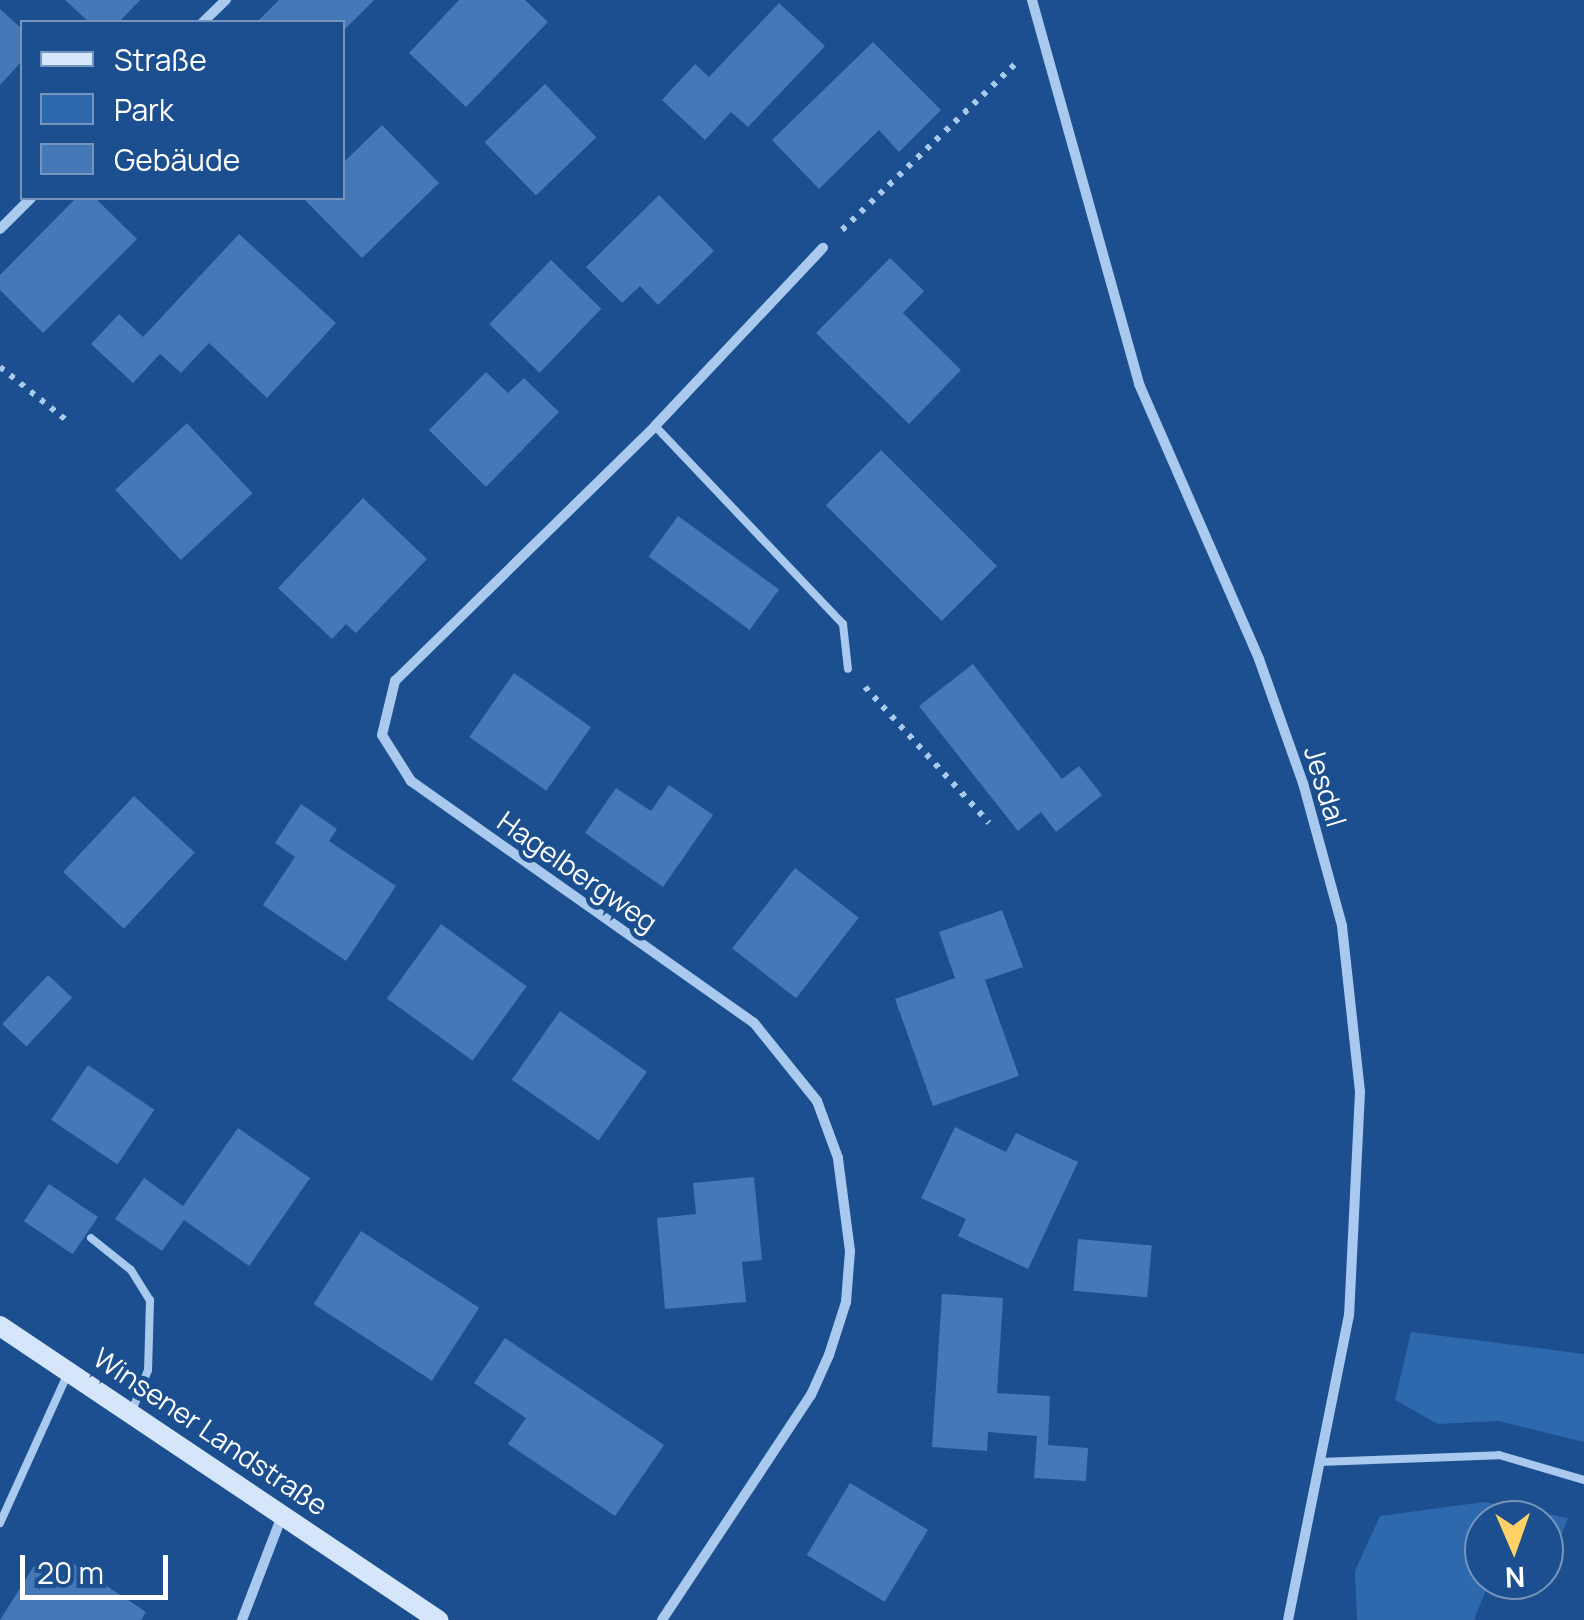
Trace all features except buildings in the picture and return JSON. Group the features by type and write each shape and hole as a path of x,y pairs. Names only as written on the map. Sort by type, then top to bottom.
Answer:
{"street":[{"path":"206,20 226,0"},
{"name":"Jesdal","path":"1032,0 1139,384 1259,660 1304,783 1342,926 1360,1092 1349,1315 1288,1620"},
{"path":"0,230 29,200"},
{"name":"Hagelbergweg","path":"662,1620 811,1395 829,1355 846,1302 850,1251 838,1158 807,1086 754,1023 412,781 382,735 395,681 655,426 823,248"},
{"name":"Winsener Landstraße","path":"0,1326 284,1512 438,1620"},
{"path":"242,1620 284,1512"}],"lane":[{"path":"655,426 843,624 848,669"},
{"path":"91,1238 132,1270 150,1300 148,1370 132,1411"},
{"path":"0,1523 70,1369"},
{"path":"1320,1462 1499,1455 1584,1480"}],"path":[{"path":"823,248 1019,60"},
{"path":"0,367 70,422"},
{"path":"848,669 990,822"}],"green space":[{"path":"1411,1332 1584,1354 1584,1442 1499,1421 1438,1424 1395,1400"},
{"path":"1464,1505 1464,1600 1482,1600 1474,1620 1357,1620 1355,1571 1380,1516"}]}
